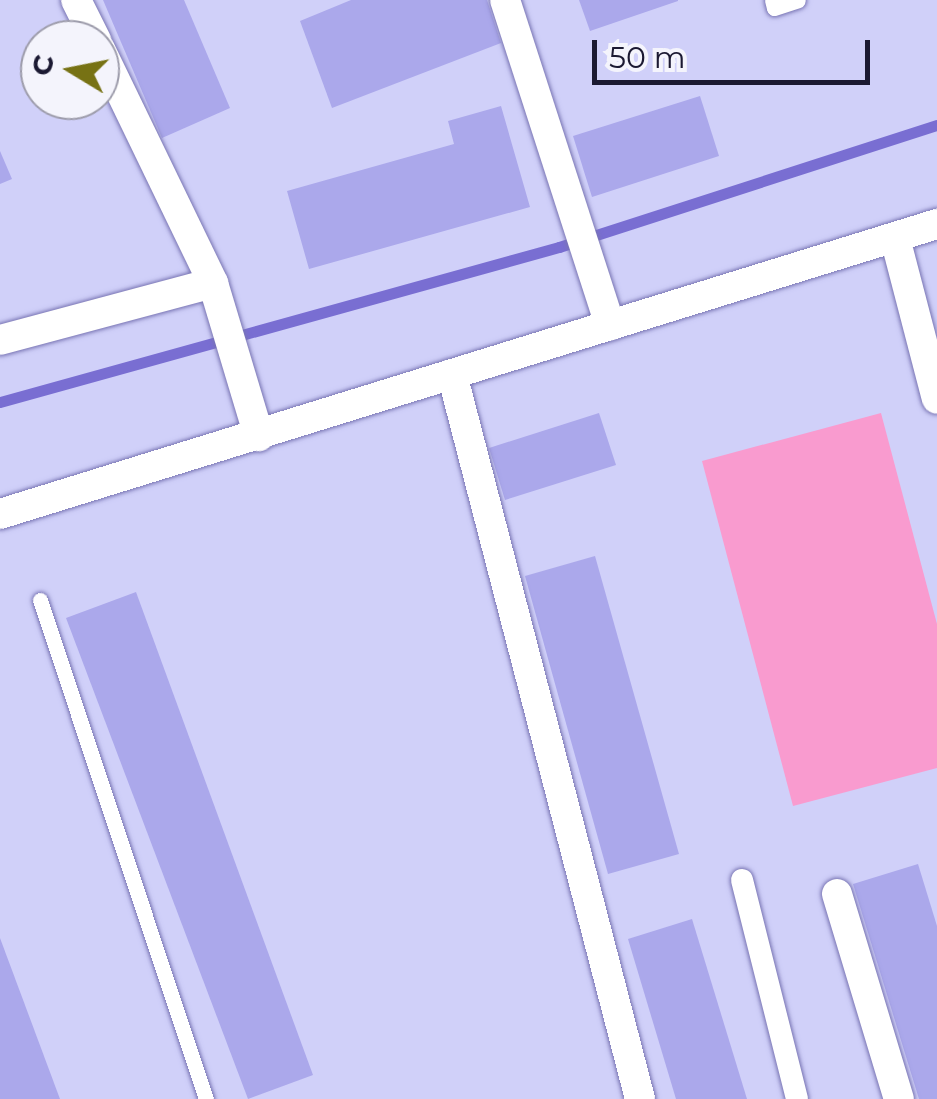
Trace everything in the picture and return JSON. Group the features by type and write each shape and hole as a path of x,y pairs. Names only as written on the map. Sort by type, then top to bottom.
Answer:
{"street":[{"path":"506,0 610,325"},
{"path":"120,90 213,282 259,436"},
{"path":"0,514 937,224"},
{"path":"895,238 937,399"},
{"path":"0,340 213,282"},
{"path":"452,374 640,1099"},
{"path":"742,880 797,1099"},
{"path":"837,894 899,1099"}],"lane":[{"path":"772,0 774,8 798,0"},
{"path":"40,600 206,1099"}],"shaded area":[{"path":"881,413 937,624 937,768 793,806 702,461"}],"building":[{"path":"103,0 184,0 230,108 162,138 120,40 120,20 112,20"},
{"path":"351,0 487,0 501,43 332,108 300,21"},
{"path":"579,0 678,0 678,1 590,31"},
{"path":"700,96 719,156 592,197 573,136"},
{"path":"501,106 530,207 309,269 287,191 454,144 448,121"},
{"path":"0,151 12,179 0,184"},
{"path":"599,413 616,465 505,500 489,448"},
{"path":"595,556 679,854 608,874 525,576"},
{"path":"136,592 313,1075 248,1099 66,618"},
{"path":"918,864 937,926 937,1099 919,1099 853,884"},
{"path":"692,919 747,1099 676,1099 628,939"},
{"path":"0,938 60,1099 0,1099"}],"waterway":[{"path":"0,402 559,247 937,125"}]}
